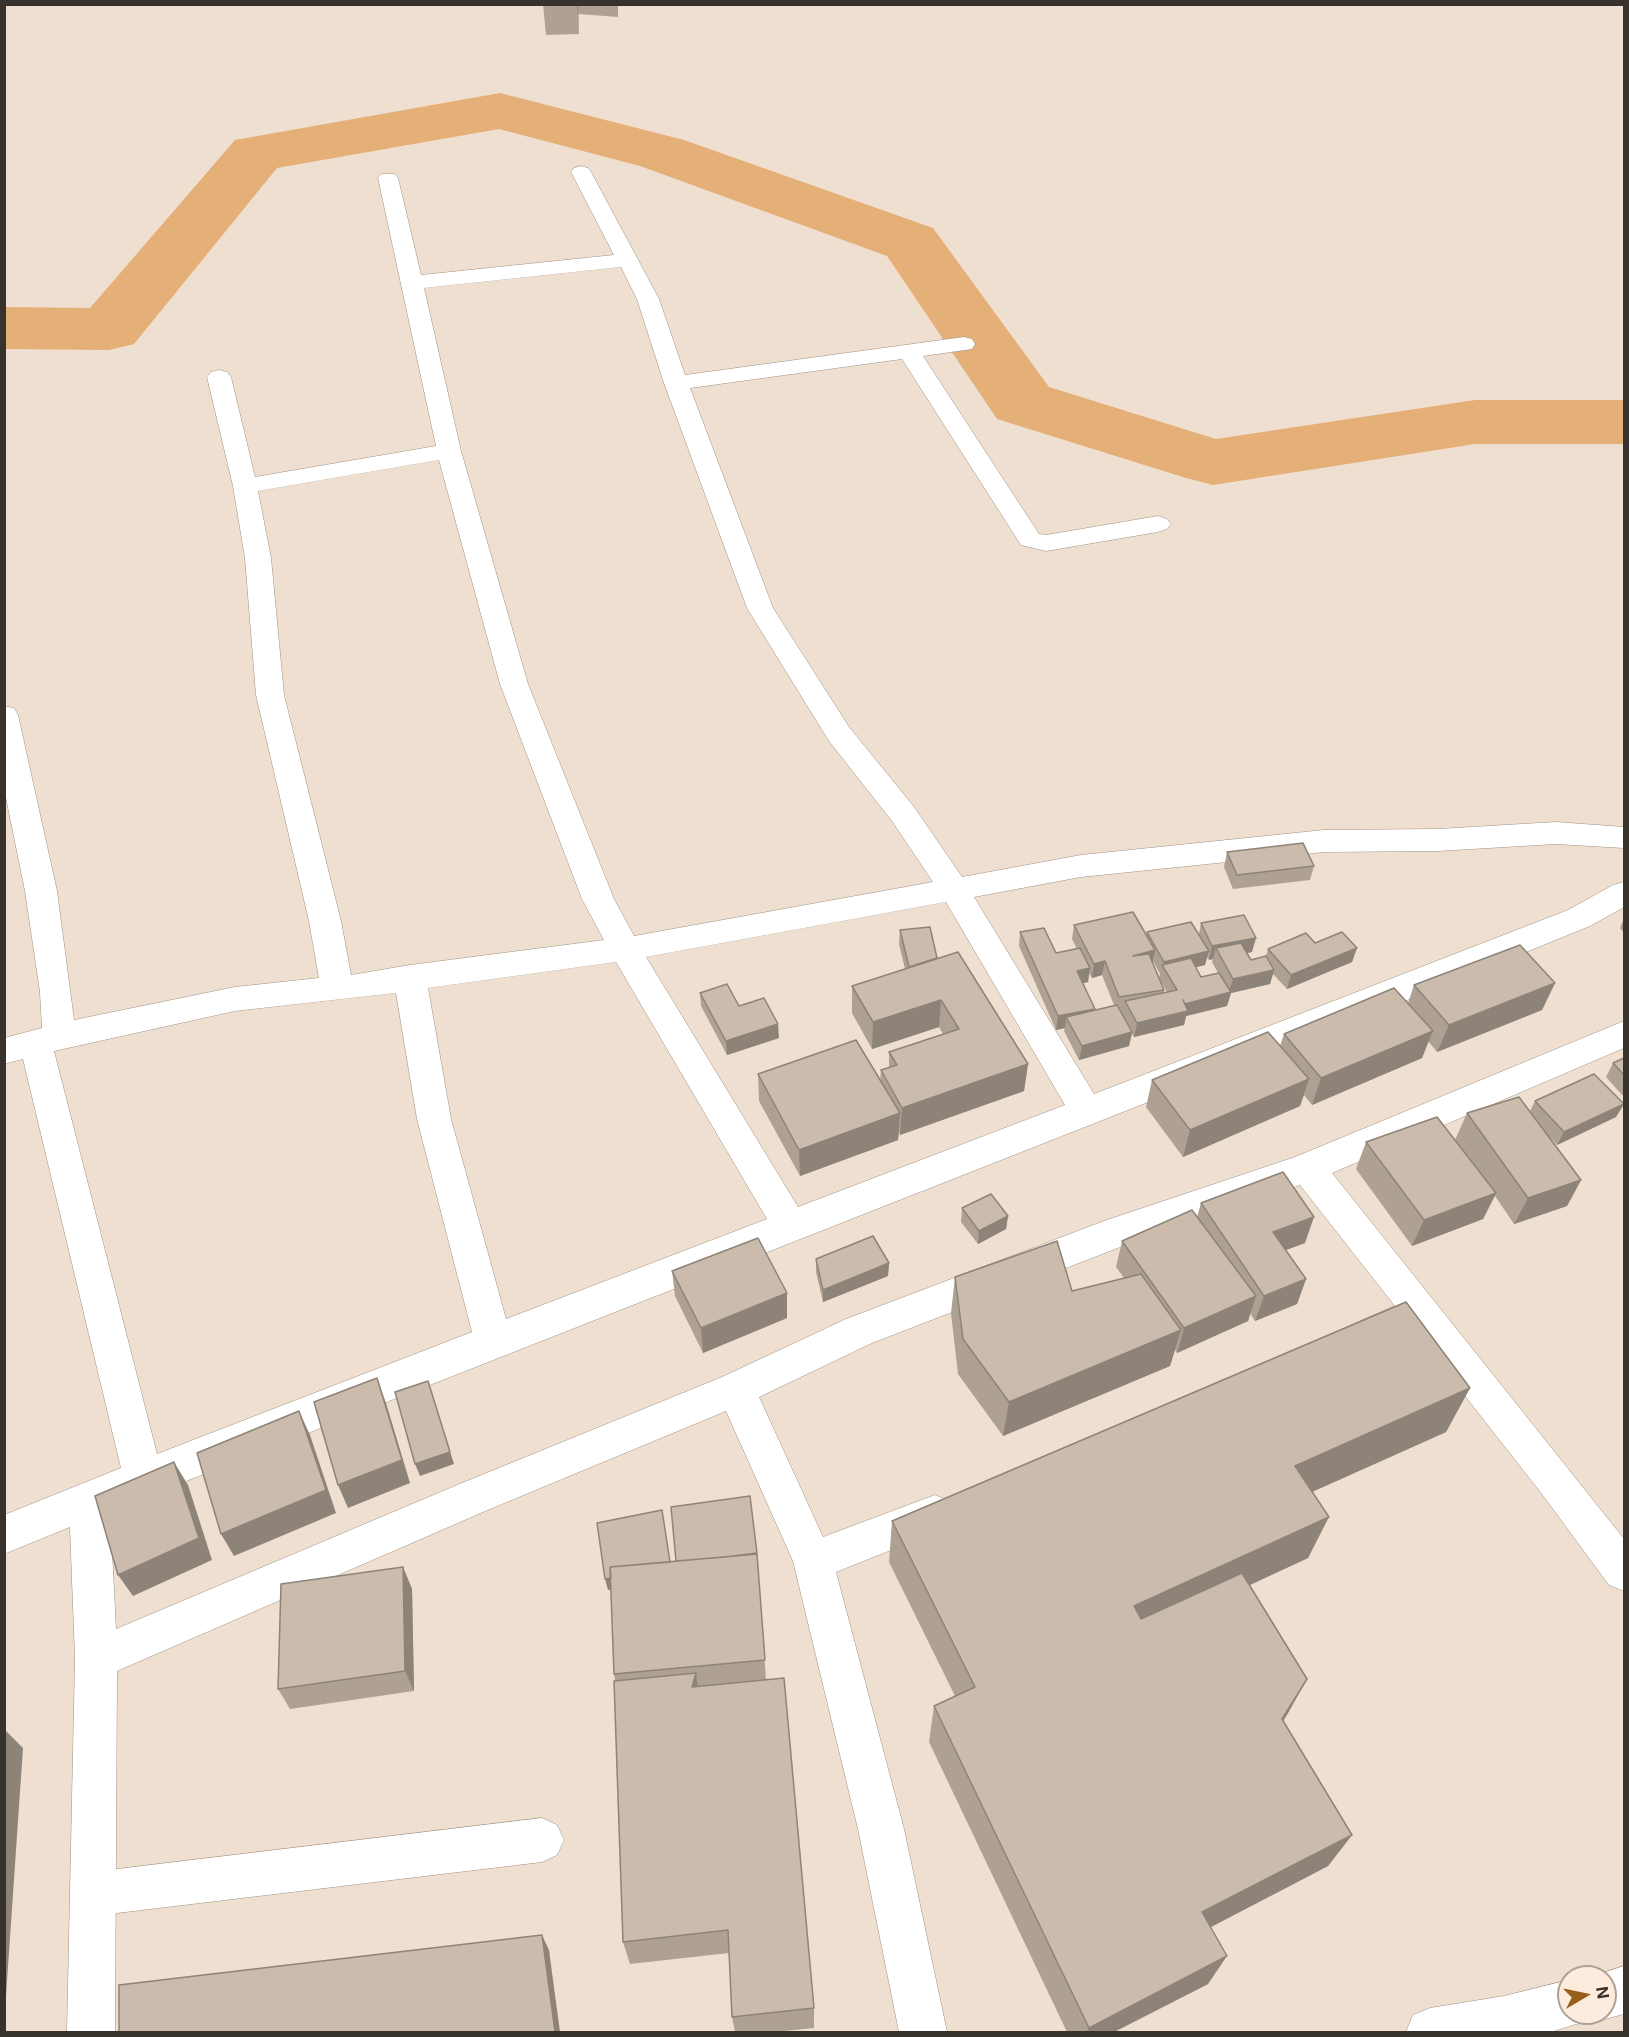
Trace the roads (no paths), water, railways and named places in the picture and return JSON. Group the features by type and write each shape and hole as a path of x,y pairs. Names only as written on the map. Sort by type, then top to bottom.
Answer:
{"street":[{"path":"581,172 648,299 676,383 760,608 839,734 903,814 953,888 1086,1111"},
{"path":"388,178 449,451 514,684 598,899 625,949 789,1226"},
{"path":"411,283 629,260"},
{"path":"676,383 963,344"},
{"path":"908,351 1030,540 1046,543 1158,524"},
{"path":"219,377 245,486 258,558 270,695 326,921 337,989"},
{"path":"245,486 449,451"},
{"path":"4,715 42,891 56,992 22,1047 143,1478"},
{"path":"22,1047 92,1028 234,999 337,989 410,977 625,949 1081,866 1324,841 1438,840 1556,833 1624,837"},
{"path":"4,1535 143,1478 1568,922 1624,893"},
{"path":"410,977 434,1119 493,1341"},
{"path":"96,1659 736,1389 870,1327 1117,1232 1307,1168 1624,1034"},
{"path":"1307,1168 1624,1572"},
{"path":"1346,1344 1422,1312"},
{"path":"736,1389 813,1561 881,1829 923,2032"},
{"path":"89,1500 96,1659 91,2032"},
{"path":"813,1561 967,1501"},
{"path":"1430,2032 1505,2026 1557,2008"}],"lane":[{"path":"92,1894 542,1840"}],"waterway":[{"path":"4,328 109,329 257,153 500,111 662,153 910,242 1023,403 1213,462 1475,422 1624,422"}]}
